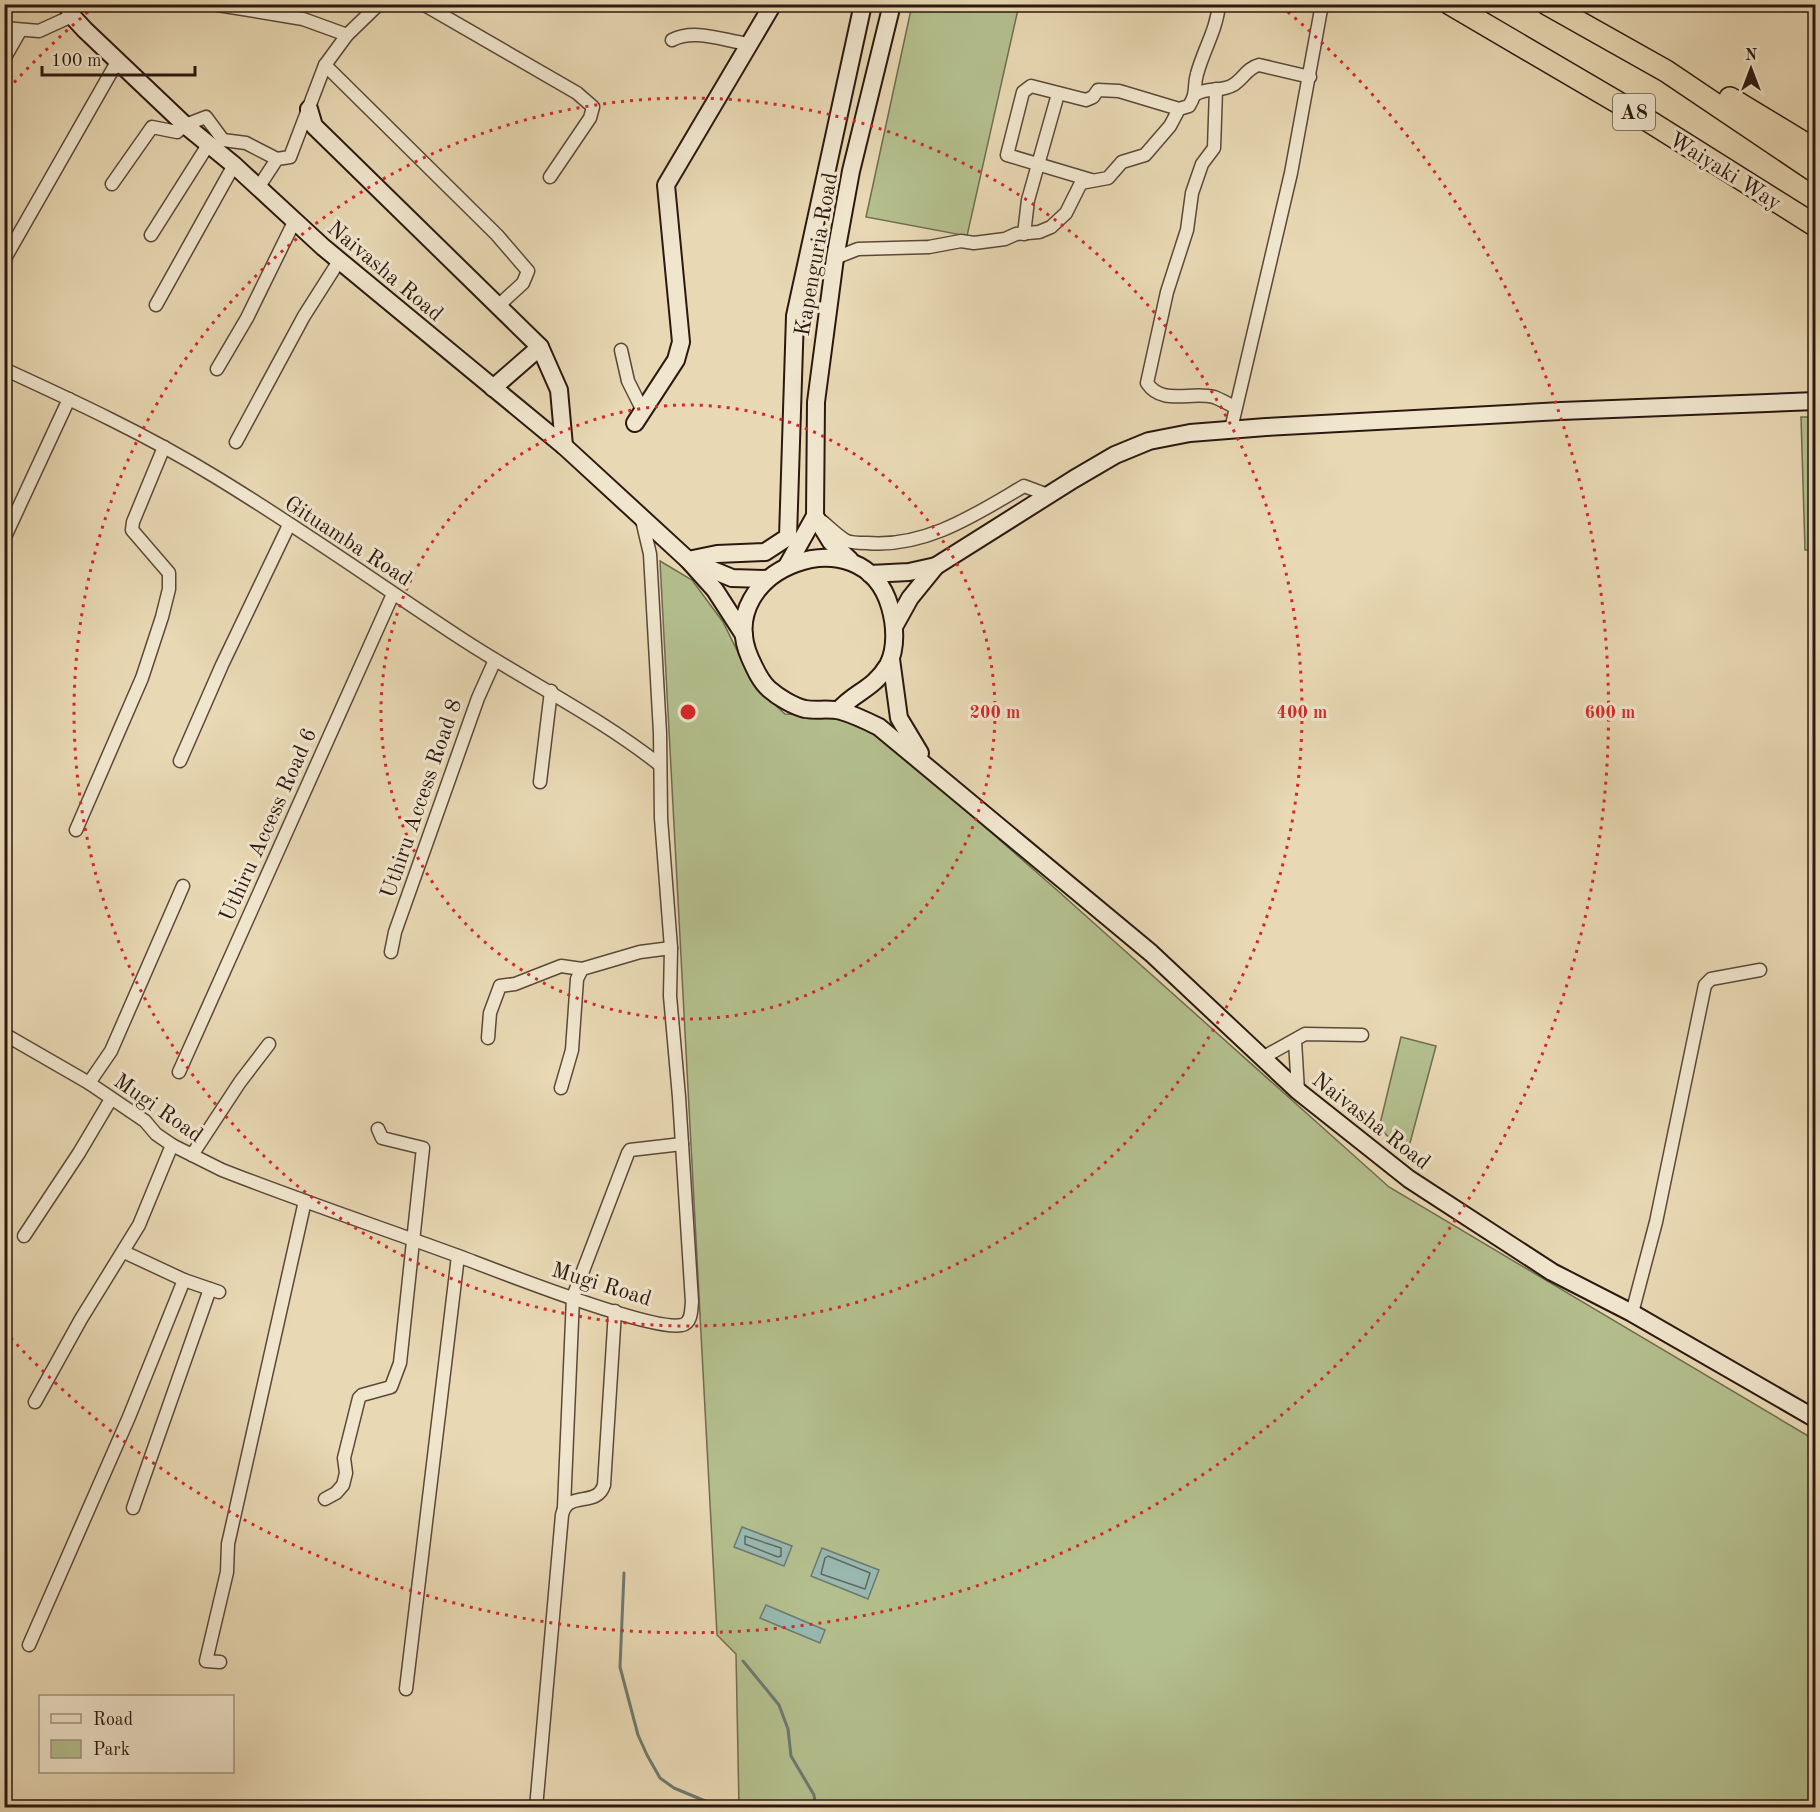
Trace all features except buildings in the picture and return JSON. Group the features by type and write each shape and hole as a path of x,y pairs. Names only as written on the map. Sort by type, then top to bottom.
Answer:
{"highway":[{"name":"Waiyaki Way","path":"1450,4 1636,113 1815,226"},
{"name":"A8","path":"1547,4 1665,72 1815,172"},
{"path":"1665,72 1720,93 1815,150"}],"street":[{"path":"112,184 148,130 156,126 177,132 185,125 206,117 223,140 246,143 277,159 290,157 325,65 347,36 379,4"},
{"path":"423,4 577,93 591,104 593,107 590,118 550,177"},
{"path":"639,417 676,360 681,342 666,185 773,4"},
{"path":"684,558 765,552 788,537 795,316 863,4"},
{"name":"Kapenguria Road","path":"787,566 815,516 816,402 835,258 851,171 892,4"},
{"path":"1091,180 1007,154 1023,92 1030,86 1086,100 1093,98 1098,90 1119,91 1179,108 1189,106 1196,94 1197,75 1207,51 1219,4"},
{"path":"1231,429 1291,173 1322,4"},
{"path":"218,5 303,19 347,36"},
{"path":"4,28 39,31 69,10"},
{"name":"Naivasha Road","path":"69,10 117,62 185,125 234,165 339,261 564,446 684,558"},
{"path":"4,60 20,31"},
{"path":"672,40 683,35 699,35 749,44"},
{"path":"4,260 117,62"},
{"path":"325,65 497,235 528,270 522,283 497,307"},
{"path":"1196,94 1207,88 1216,89 1234,85 1252,67 1259,65 1310,77"},
{"path":"1216,89 1214,148 1202,164 1192,193 1187,230 1167,292 1147,383 1150,388 1164,396 1214,397 1235,407"},
{"path":"1024,234 1028,200 1058,94"},
{"path":"835,258 858,249 929,247 961,241 974,243 1039,232 1051,227 1066,213 1081,183 1108,178 1122,162 1145,155 1170,126 1179,108"},
{"path":"309,109 315,126 540,347 559,390 564,446"},
{"path":"151,235 208,145"},
{"path":"258,188 277,159"},
{"path":"156,305 234,165"},
{"path":"217,369 247,318 294,222"},
{"path":"236,442 304,316 339,261"},
{"path":"493,388 540,347"},
{"path":"621,350 639,417"},
{"path":"793,359 820,361"},
{"name":"Gituamba Road","path":"4,369 164,447 215,477 495,660 550,691 660,765"},
{"path":"4,539 69,399"},
{"path":"850,560 796,561 767,579 748,608 744,635 746,650 756,674 768,688 805,709 838,710 876,683 891,659 895,625 910,598 936,566 1115,455 1149,441 1190,433 1231,429 1561,411 1815,401"},
{"path":"76,830 142,678 169,589 169,573 132,530 133,522 164,447"},
{"path":"815,516 846,541 875,544 938,533 968,519 1024,486 1048,495"},
{"path":"815,516 831,542 850,560 870,574 888,600 895,625"},
{"name":"Mugi Road","path":"4,1034 89,1083 145,1121 156,1134 172,1145 222,1170 573,1298 655,1322 681,1326 691,1316 682,1144 670,996 671,948 661,818 650,548 642,520"},
{"path":"180,761 222,665 289,525"},
{"path":"684,558 732,578 767,579"},
{"path":"684,558 721,598 744,635"},
{"path":"870,574 909,572 936,566"},
{"name":"Uthiru Access Road 6","path":"179,1072 393,594"},
{"name":"Naivasha Road","path":"891,659 895,695 903,727 917,749 950,786"},
{"name":"Uthiru Access Road 8","path":"391,952 395,932 475,705 495,660"},
{"path":"540,782 550,691"},
{"name":"Naivasha Road","path":"838,710 879,727 1151,953 1298,1091 1409,1179 1552,1272 1632,1313 1815,1419"},
{"path":"89,1083 111,1051 183,886"},
{"path":"488,1038 490,1013 500,986 515,984 561,966 582,969 640,952 671,948"},
{"path":"561,1088 572,1050 577,979 582,969"},
{"path":"1632,1313 1656,1222 1705,985 1711,979 1760,970"},
{"path":"1262,1058 1305,1034 1362,1035"},
{"path":"1295,1041 1298,1091"},
{"path":"192,1155 240,1082 269,1044"},
{"path":"24,1236 79,1153 111,1099"},
{"path":"325,1499 336,1493 343,1485 346,1473 344,1458 359,1398 362,1395 387,1390 395,1383 400,1363 423,1148 382,1138 378,1129"},
{"path":"536,1808 564,1507 573,1298 630,1150 682,1144"},
{"path":"35,1402 81,1319 140,1226 172,1145"},
{"path":"220,1662 206,1660 227,1572 228,1544 305,1201"},
{"path":"124,1252 184,1281 214,1290 134,1508"},
{"path":"406,1689 458,1256"},
{"path":"57,1560 122,1419 132,1403 184,1281"},
{"path":"564,1507 574,1500 595,1497 604,1485 615,1311"},
{"path":"28,1646 129,1417 132,1403"}],"green space":[{"path":"912,5 1019,5 967,236 866,217"},
{"path":"1801,417 1815,417 1815,550 1805,550"},
{"path":"660,561 692,580 723,622 755,687 785,714 827,716 850,720 880,735 1389,1187 1815,1440 1815,1807 739,1807 736,1654 717,1635"},
{"path":"1401,1037 1436,1046 1407,1154 1379,1128"}],"water":[{"path":"742,1527 792,1546 784,1566 734,1547"},
{"path":"822,1548 879,1570 868,1599 811,1576"},
{"path":"766,1605 825,1630 820,1643 760,1618"}],"waterway":[{"path":"624,1573 620,1667 638,1735 647,1755 660,1778 674,1788 710,1803 734,1808"},
{"path":"743,1661 779,1705 788,1729 791,1756 814,1795 816,1808"}]}
